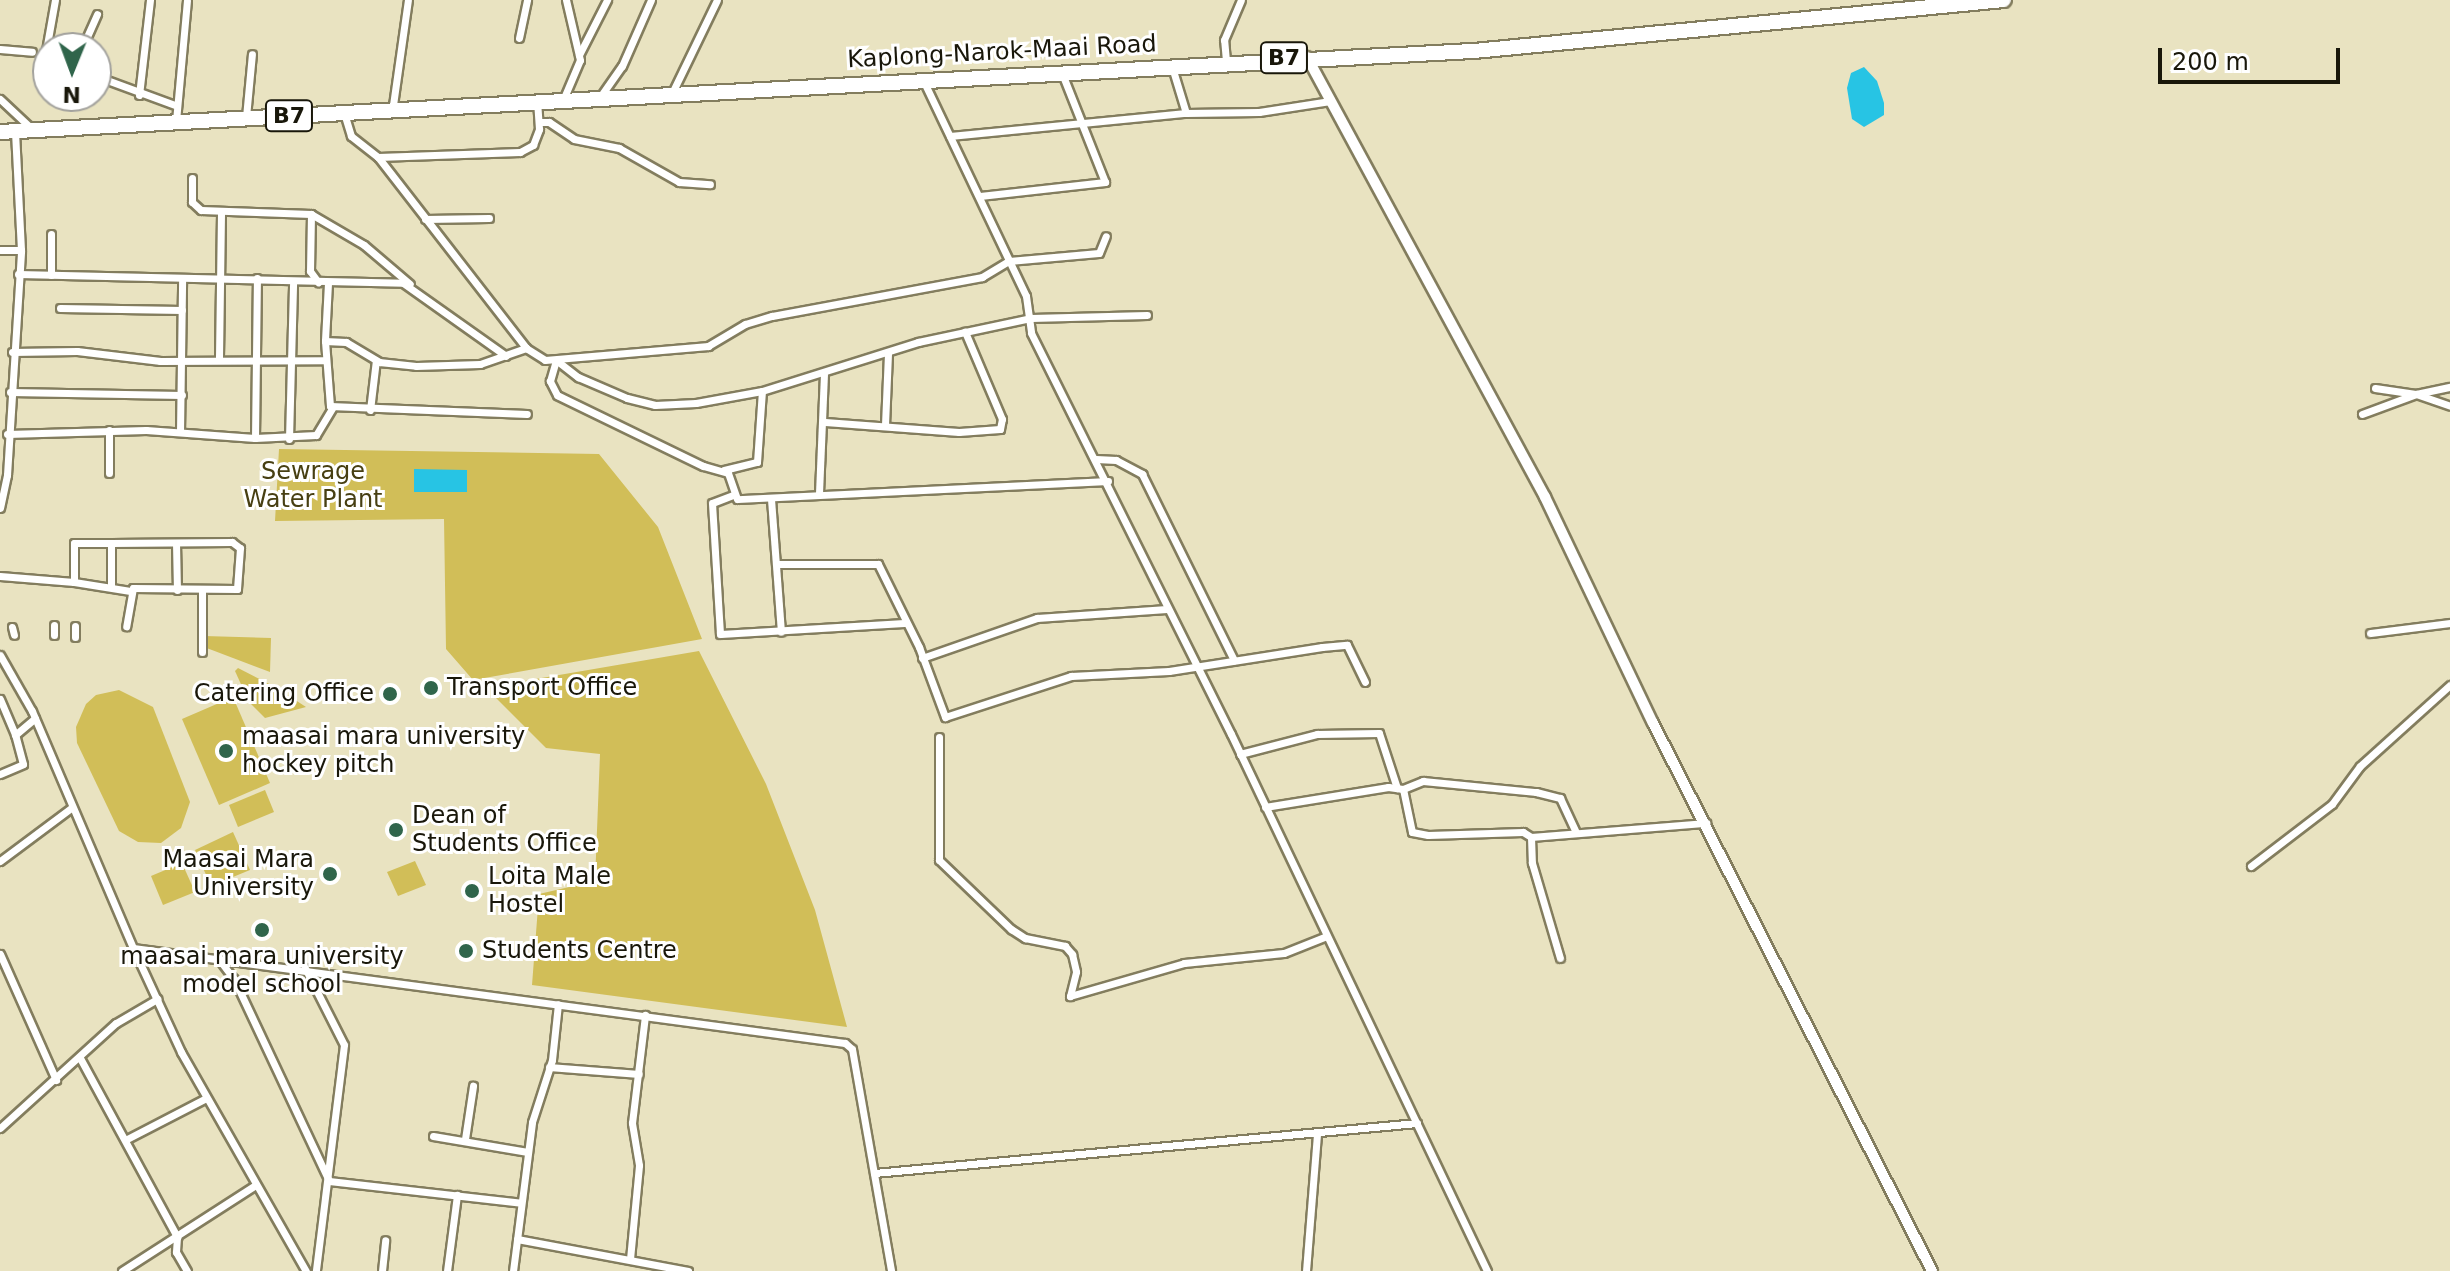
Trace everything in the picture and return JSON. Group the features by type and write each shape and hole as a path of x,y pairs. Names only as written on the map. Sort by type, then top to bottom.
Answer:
{"highway":[{"name":"Kaplong-Narok-Maai Road","path":"7,131 392,112 1306,56 1520,47 2004,0"}],"street":[{"path":"49,32 55,0"},
{"path":"139,95 150,0"},
{"path":"176,121 175,105 187,0"},
{"path":"392,112 408,0"},
{"path":"519,38 527,0"},
{"path":"563,101 578,73 579,55 566,0"},
{"path":"579,55 607,0"},
{"path":"600,97 622,66 651,0"},
{"path":"672,93 717,0"},
{"path":"1226,61 1224,40 1241,0"},
{"path":"89,32 97,14"},
{"path":"0,49 32,52"},
{"path":"246,117 252,54"},
{"path":"1306,56 1545,497 1932,1271"},
{"path":"1172,65 1186,113"},
{"path":"980,196 1105,182 1078,123 1060,71"},
{"path":"922,78 1009,261 1031,318 1031,333 1108,481 1487,1271"},
{"path":"112,83 175,105"},
{"path":"0,99 34,130"},
{"path":"950,136 1186,113 1259,112 1330,101"},
{"path":"378,157 520,152 533,145 540,122 537,102"},
{"path":"344,113 351,136 378,157 526,348 545,360 708,346 759,320 982,277 1009,261 1099,253 1106,236"},
{"path":"540,122 549,122 574,139 619,148 679,182 710,184"},
{"path":"0,508 7,475 10,367 21,250 7,131"},
{"path":"192,178 194,207 221,212 311,214 364,245 411,286 506,356"},
{"path":"219,357 221,212"},
{"path":"311,214 310,271 318,282"},
{"path":"425,219 489,218"},
{"path":"51,234 51,275"},
{"path":"0,250 21,250"},
{"path":"18,274 182,281 257,278 411,286"},
{"path":"255,438 253,358 257,278"},
{"path":"180,432 182,281"},
{"path":"289,439 293,281"},
{"path":"7,434 109,430 289,439 316,435 333,407 325,341 328,283"},
{"path":"60,308 182,310"},
{"path":"556,360 578,377 644,403 696,403 762,391 888,352 1031,318 1147,315"},
{"path":"825,422 959,432 1000,429 1002,419 965,332"},
{"path":"325,341 346,342 376,360 441,367 506,356 526,348"},
{"path":"12,352 77,351 160,361 182,357 326,360"},
{"path":"885,425 888,352"},
{"path":"370,410 376,360"},
{"path":"556,360 550,388 557,395 703,466 724,470 757,462 762,391"},
{"path":"0,367 10,367"},
{"path":"819,493 825,422 824,374"},
{"path":"2362,414 2416,394 2450,387"},
{"path":"2375,388 2416,394 2450,406"},
{"path":"10,392 182,395"},
{"path":"333,407 527,414"},
{"path":"109,430 109,473"},
{"path":"1096,459 1116,460 1142,474 1234,660"},
{"path":"724,470 733,495"},
{"path":"905,623 720,634 712,503 733,495 771,499 819,493 1108,481"},
{"path":"771,499 781,632"},
{"path":"0,576 111,586 130,591 239,586 240,544 73,543 74,582"},
{"path":"111,543 111,586"},
{"path":"176,543 177,590"},
{"path":"777,564 878,564 922,658 945,717 1071,676 1198,667 1347,645 1365,682"},
{"path":"202,590 202,652"},
{"path":"126,626 130,591"},
{"path":"922,658 1059,613 1108,617 1167,609"},
{"path":"2370,633 2450,623"},
{"path":"54,625 54,635"},
{"path":"75,626 75,637"},
{"path":"0,655 35,718 133,948 206,1098 254,1186 306,1271"},
{"path":"2251,866 2332,804 2360,766 2450,685"},
{"path":"0,699 23,764 0,774"},
{"path":"15,735 35,718"},
{"path":"1240,754 1317,734 1379,733 1412,832 1523,832 1531,837 1706,823"},
{"path":"939,737 939,860 1011,929 1025,938 1065,946 1072,954 1076,972 1070,996 1184,963 1284,953 1327,936"},
{"path":"1265,807 1357,790 1400,789 1423,781 1536,792 1560,798 1576,833"},
{"path":"0,861 71,808"},
{"path":"1531,837 1532,863 1560,958"},
{"path":"133,948 305,968 852,1047 891,1271"},
{"path":"0,954 56,1080"},
{"path":"218,958 234,979 329,1181"},
{"path":"305,968 344,1045 316,1271"},
{"path":"0,1128 116,1023 157,999"},
{"path":"513,1271 537,1095 549,1067 558,1004"},
{"path":"630,1259 639,1174 632,1141 645,1015"},
{"path":"80,1058 127,1139 177,1237 176,1252 187,1271"},
{"path":"549,1067 639,1074"},
{"path":"465,1139 473,1086"},
{"path":"127,1139 206,1098"},
{"path":"874,1173 1417,1123"},
{"path":"1306,1271 1317,1133"},
{"path":"433,1136 528,1152"},
{"path":"329,1181 521,1203"},
{"path":"122,1271 254,1186"},
{"path":"447,1271 457,1195"},
{"path":"517,1239 688,1271"},
{"path":"382,1271 385,1240"}],"green space":[{"name":"Sewrage Water Plant","path":"279,449 599,454 658,527 702,639 473,680 446,649 444,519 275,521"},
{"path":"204,636 271,638 270,672 204,647"},
{"path":"699,651 766,784 815,910 847,1027 532,985 539,894 595,881 600,754 546,748 494,696 506,684"},
{"path":"238,668 306,707 265,718 249,702 235,671"},
{"path":"119,690 153,707 190,802 181,828 161,843 138,842 119,831 77,743 76,727 86,704 96,695"},
{"name":"maasai mara university hockey pitch","path":"233,697 270,783 219,805 182,719"},
{"path":"265,790 274,812 238,827 229,805"},
{"path":"233,832 250,870 211,886 195,850"},
{"path":"415,861 426,885 398,896 387,872"},
{"path":"182,863 195,892 163,905 151,876"}],"water":[{"path":"1864,67 1877,81 1884,103 1884,115 1864,127 1852,119 1847,88 1851,73"},
{"path":"414,469 467,470 467,492 414,492"}],"place":[{"name":"Transport Office","path":"431,688"},
{"name":"Catering Office","path":"390,694"},
{"name":"maasai mara university hockey pitch","path":"226,751"},
{"name":"Dean of Students Office","path":"396,830"},
{"name":"Maasai Mara University","path":"330,874"},
{"name":"Loita Male Hostel","path":"472,891"},
{"name":"maasai mara university model school","path":"262,930"},
{"name":"Students Centre","path":"466,951"}]}
